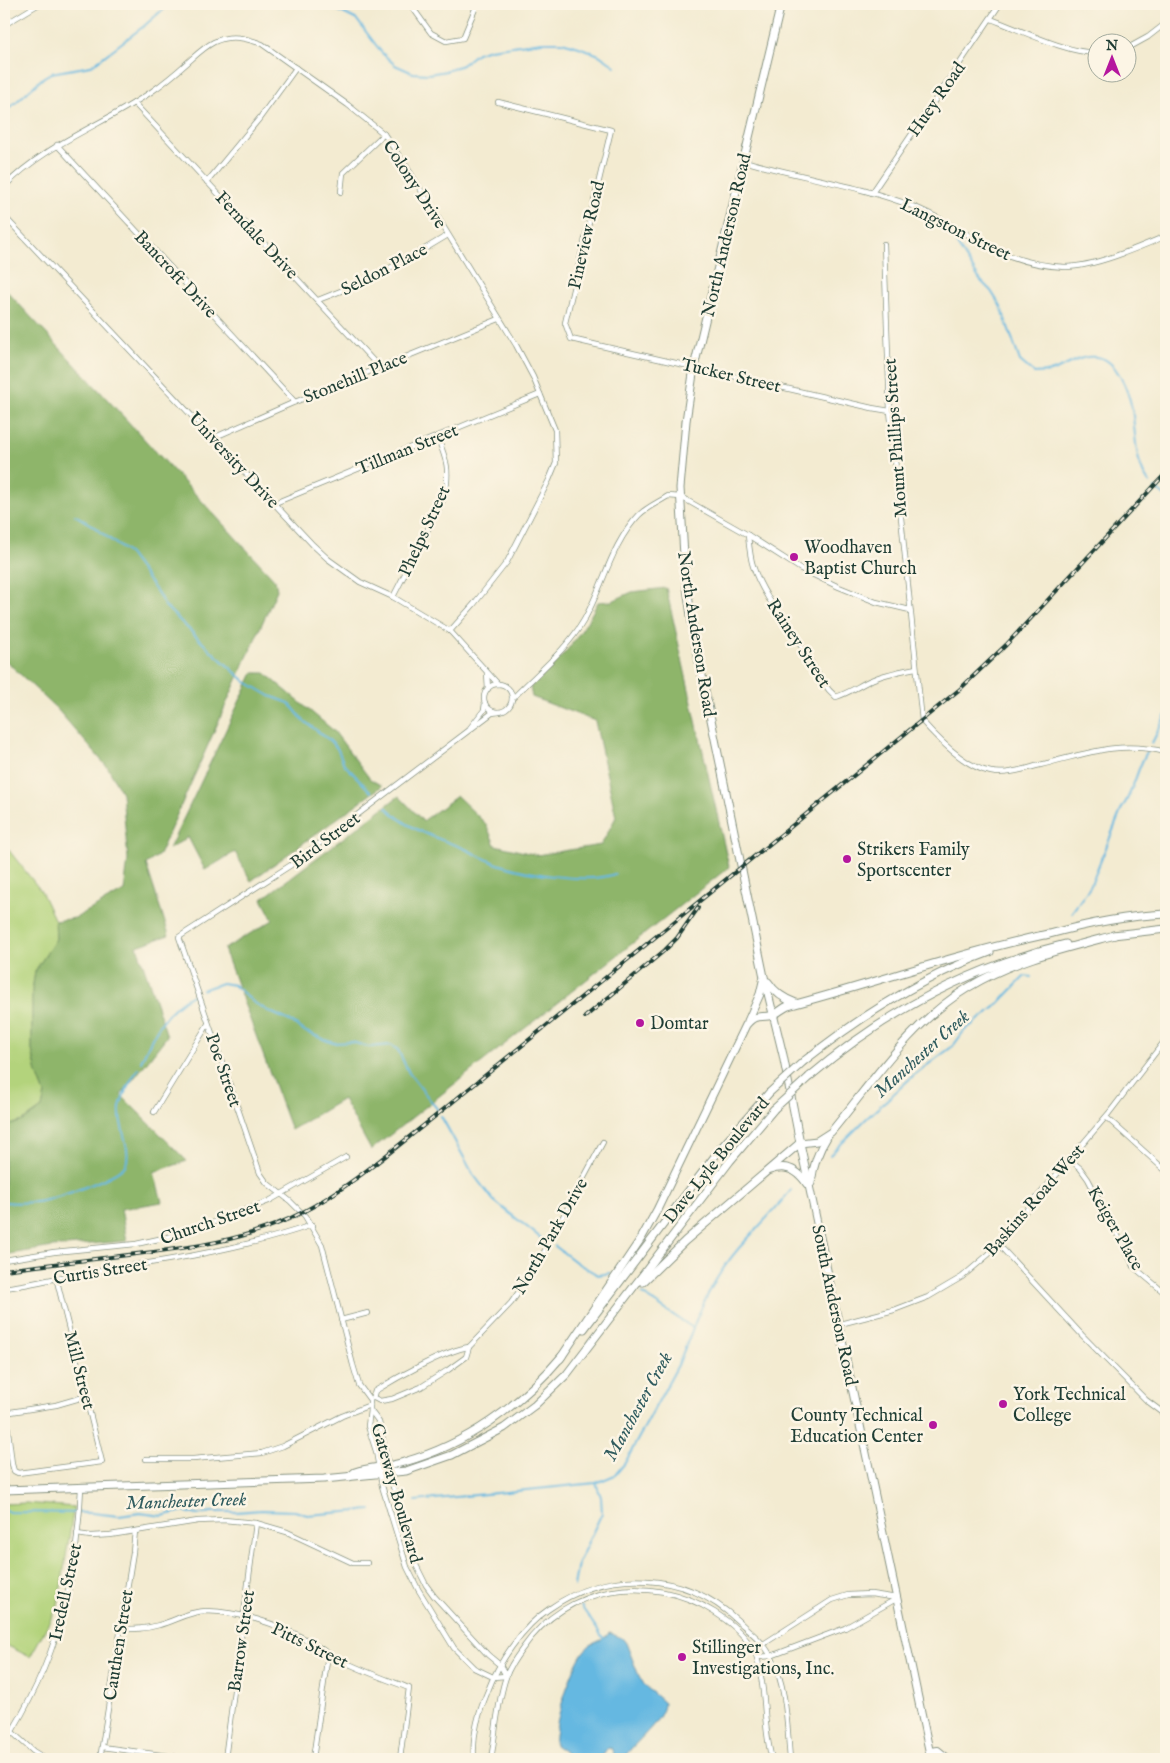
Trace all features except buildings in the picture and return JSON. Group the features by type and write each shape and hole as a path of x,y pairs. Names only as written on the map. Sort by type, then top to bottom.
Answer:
{"main road":[{"name":"North Anderson Road","path":"780,4 694,367 683,446 681,497 685,572 694,637 764,976 790,1086"},
{"name":"Dave Lyle Boulevard","path":"389,1469 445,1447 479,1428 510,1408 523,1397 560,1359 721,1148 769,1093 804,1061 852,1024 912,988 980,956 1048,934 1099,922 1166,914"},
{"name":"Dave Lyle Boulevard","path":"4,1490 349,1477 379,1470 418,1468 452,1455 482,1440 518,1418 535,1405 567,1374 624,1302 730,1161 774,1110 809,1077 868,1031 910,1005 943,988 1026,955 1075,942 1166,929"},
{"path":"746,1025 756,1016 774,1015 785,1007 986,949 1048,934"},
{"path":"810,1188 818,1152 831,1132 915,1031 956,996 981,981 1018,964 1115,935"},
{"path":"764,976 778,994 787,1000 799,1004"},
{"path":"560,1359 638,1244 657,1210 746,1025 760,994 764,976"},
{"name":"South Anderson Road","path":"790,1086 800,1143 931,1759"},
{"path":"624,1302 685,1241 800,1143 818,1141 831,1132"},
{"path":"764,1173 776,1168 788,1168 800,1175 810,1188"}],"street":[{"path":"4,25 39,4"},
{"path":"410,4 431,33 446,41 463,38 475,9 473,4"},
{"name":"Huey Road","path":"872,193 1000,4"},
{"path":"991,19 1062,46 1088,53"},
{"path":"1138,42 1166,23"},
{"name":"Colony Drive","path":"4,187 24,168 57,145 134,103 172,77 214,42 230,37 247,38 262,44 348,105 384,134 408,169 525,361 555,430 556,463 507,562 450,631"},
{"path":"207,182 259,119 296,68"},
{"name":"Pineview Road","path":"498,102 611,130 565,323 571,339"},
{"name":"Ferndale Drive","path":"134,103 379,367"},
{"path":"341,192 343,173 384,134"},
{"name":"Bancroft Drive","path":"57,145 295,402"},
{"name":"Langston Street","path":"744,161 872,193 913,206 997,250 1030,263 1066,267 1088,264 1166,236"},
{"name":"University Drive","path":"4,216 328,559 360,582 393,597 450,631 498,684"},
{"name":"Seldon Place","path":"318,300 370,278 421,252 448,235"},
{"name":"Mount Phillips Street","path":"884,244 890,411 922,720 936,737 955,753 972,765 990,772 1012,772 1112,747 1147,747 1166,752"},
{"name":"Stonehill Place","path":"212,438 379,367 499,319"},
{"name":"Tucker Street","path":"571,339 890,411"},
{"name":"Tillman Street","path":"275,503 540,394"},
{"name":"Phelps Street","path":"393,597 445,496 448,479 447,461 437,436"},
{"name":"Bird Street","path":"179,937 291,865 492,713 506,709 512,699 574,636 584,619 621,538 640,514 668,496 681,497"},
{"path":"681,497 748,535 801,569 876,602 910,610"},
{"name":"Rainey Street","path":"748,535 753,566 762,586 774,607 811,660 825,688 836,697 851,692 870,680 916,668"},
{"path":"487,673 488,689 498,684 510,690 522,689"},
{"name":"Bird Street","path":"465,735 484,710 488,689"},
{"path":"510,690 512,699"},
{"path":"485,701 488,708 499,712"},
{"name":"Poe Street","path":"179,937 255,1162 263,1179 282,1195"},
{"path":"154,1112 208,1024"},
{"name":"Baskins Road West","path":"840,1324 894,1310 928,1297 962,1277 998,1244 1106,1117 1166,1039"},
{"path":"1106,1117 1166,1171"},
{"name":"North Park Drive","path":"371,1403 392,1399 421,1387 466,1357 469,1347 511,1303 526,1284 603,1142"},
{"name":"Church Street","path":"4,1260 54,1252 155,1241 186,1233 243,1213 282,1195 346,1157"},
{"name":"Keiger Place","path":"1069,1159 1080,1168 1088,1179 1135,1268 1166,1294"},
{"name":"Gateway Boulevard","path":"282,1195 298,1207 312,1225 324,1251 359,1385 371,1403 379,1422 396,1500 416,1564 426,1585 488,1655 500,1665 506,1676"},
{"name":"Curtis Street","path":"4,1288 56,1277 190,1257 276,1237 312,1225"},
{"path":"998,1244 1138,1393 1166,1415"},
{"name":"Mill Street","path":"5,1413 14,1471 22,1472 102,1462 56,1277"},
{"path":"341,1320 368,1312"},
{"name":"North Park Drive","path":"371,1403 375,1392 458,1348 469,1347"},
{"path":"4,1397 5,1413 56,1405 87,1396"},
{"path":"146,1458 193,1459 262,1453 283,1446 371,1403"},
{"name":"Gateway Boulevard","path":"371,1403 368,1426 382,1486 408,1567 418,1589 454,1648 474,1668 493,1677"},
{"name":"Iredell Street","path":"4,1744 38,1685 57,1636 69,1592 81,1488"},
{"path":"77,1534 91,1536 110,1535 198,1521 224,1520 256,1523 287,1532 353,1563 368,1563"},
{"name":"Barrow Street","path":"225,1759 256,1523"},
{"name":"Cauthen Street","path":"100,1759 135,1531"},
{"path":"474,1759 473,1750 476,1724 493,1677 523,1633 548,1609 587,1589 606,1583 626,1580 657,1582 688,1588 729,1612 763,1644 771,1656 781,1683 790,1759"},
{"path":"418,1589 426,1585"},
{"path":"492,1759 506,1676 530,1637 552,1616 573,1603 590,1596 627,1588 656,1590 687,1597 704,1605 727,1620 754,1650 758,1657 772,1759"},
{"path":"754,1650 832,1600 848,1595 871,1594 897,1598"},
{"path":"758,1657 771,1656 845,1628 897,1598"},
{"name":"Pitts Street","path":"121,1629 143,1629 192,1612 228,1613 282,1628 357,1668 409,1688 400,1759"},
{"path":"313,1759 328,1654"},
{"path":"493,1677 506,1676"},
{"path":"12,1732 33,1751 46,1759"},
{"path":"102,1747 191,1759"},
{"path":"929,1751 938,1750 949,1759"}],"green space":[{"path":"4,288 275,580 277,590 159,855 146,864 169,935 137,946 167,1036 121,1095 187,1161 154,1172 162,1202 121,1209 127,1241 53,1247 4,1255 4,1127 23,1121 42,1108 45,1094 37,1073 32,1050 32,991 35,971 56,939 55,921 75,918 124,891 128,860 122,793 108,768 57,709 4,659"},
{"path":"666,588 729,867 371,1150 343,1099 291,1130 224,949 273,920 262,899 399,796 423,821 457,796 486,824 495,845 537,855 601,845 616,817 595,721 532,697 530,687 551,668 568,648 584,627 598,602 612,601 632,592"},
{"path":"253,673 265,673 334,731 370,779 382,786 251,881 235,852 205,870 188,837 169,849"},
{"path":"4,844 41,891 55,921 56,939 35,971 32,991 32,1050 37,1073 45,1094 42,1108 23,1121 4,1127"},
{"path":"26,1503 74,1507 58,1606 30,1657 4,1644 4,1504"}],"water":[{"path":"609,1633 622,1638 626,1643 639,1676 645,1686 664,1703 663,1710 654,1724 623,1759 614,1759 611,1748 608,1747 600,1759 568,1759 565,1752 555,1745 557,1724 564,1696 569,1681 585,1650"}],"waterway":[{"path":"4,113 51,73 91,66 144,26 169,4"},
{"path":"325,4 357,20 382,53 395,65 413,73 428,74 446,71 462,65 477,53 490,49 542,42 562,42 579,47 599,55 615,66"},
{"path":"945,226 980,280 991,291 1001,307 1020,361 1034,373 1050,372 1087,357 1104,359 1115,368 1129,397 1138,458 1150,483"},
{"path":"1155,488 1166,497"},
{"path":"75,515 93,526 129,554 165,606 246,682 270,696 289,703 304,721 328,739 337,748 344,764 371,792"},
{"name":"Manchester Creek","path":"1152,743 1166,715"},
{"name":"Manchester Creek","path":"1072,912 1090,887 1147,752"},
{"path":"386,807 403,822 501,865 558,877 590,878 615,874"},
{"name":"Manchester Creek","path":"830,1155 914,1075 953,1046 964,1031 994,1008 1025,976 1031,977"},
{"path":"202,990 222,983 234,985 253,1002 268,1011 290,1021 306,1032 333,1043 352,1042 369,1047 391,1045 398,1050 409,1073 438,1110"},
{"path":"141,1062 161,1023 175,1007 194,994"},
{"path":"4,1202 43,1201 99,1181 121,1169 126,1164 127,1151 120,1107 125,1092 138,1069"},
{"path":"441,1116 473,1174 493,1200 542,1239"},
{"name":"Manchester Creek","path":"642,1294 693,1328 707,1296 725,1266 791,1190"},
{"path":"555,1246 577,1263 598,1275 610,1273"},
{"name":"Manchester Creek","path":"415,1501 596,1483 615,1475 625,1463 678,1365 693,1328"},
{"path":"574,1586 578,1563 602,1513 601,1497 596,1483"},
{"name":"Manchester Creek","path":"4,1509 9,1512 92,1513 119,1516 140,1513 162,1516 183,1511 197,1515 211,1512 295,1511 307,1515 371,1510"},
{"path":"581,1606 604,1639"}],"railway":[{"path":"4,1270 217,1242 281,1223 336,1192 433,1118 960,689 1006,645 1166,473"},
{"path":"585,1017 665,950 677,938 698,908"}],"place":[{"name":"Woodhaven Baptist Church","path":"794,557"},
{"name":"Strikers Family Sportscenter","path":"847,859"},
{"name":"Domtar","path":"640,1023"},
{"name":"York Technical College","path":"1003,1404"},
{"name":"County Technical Education Center","path":"933,1425"},
{"name":"Stillinger Investigations, Inc.","path":"682,1657"}]}
